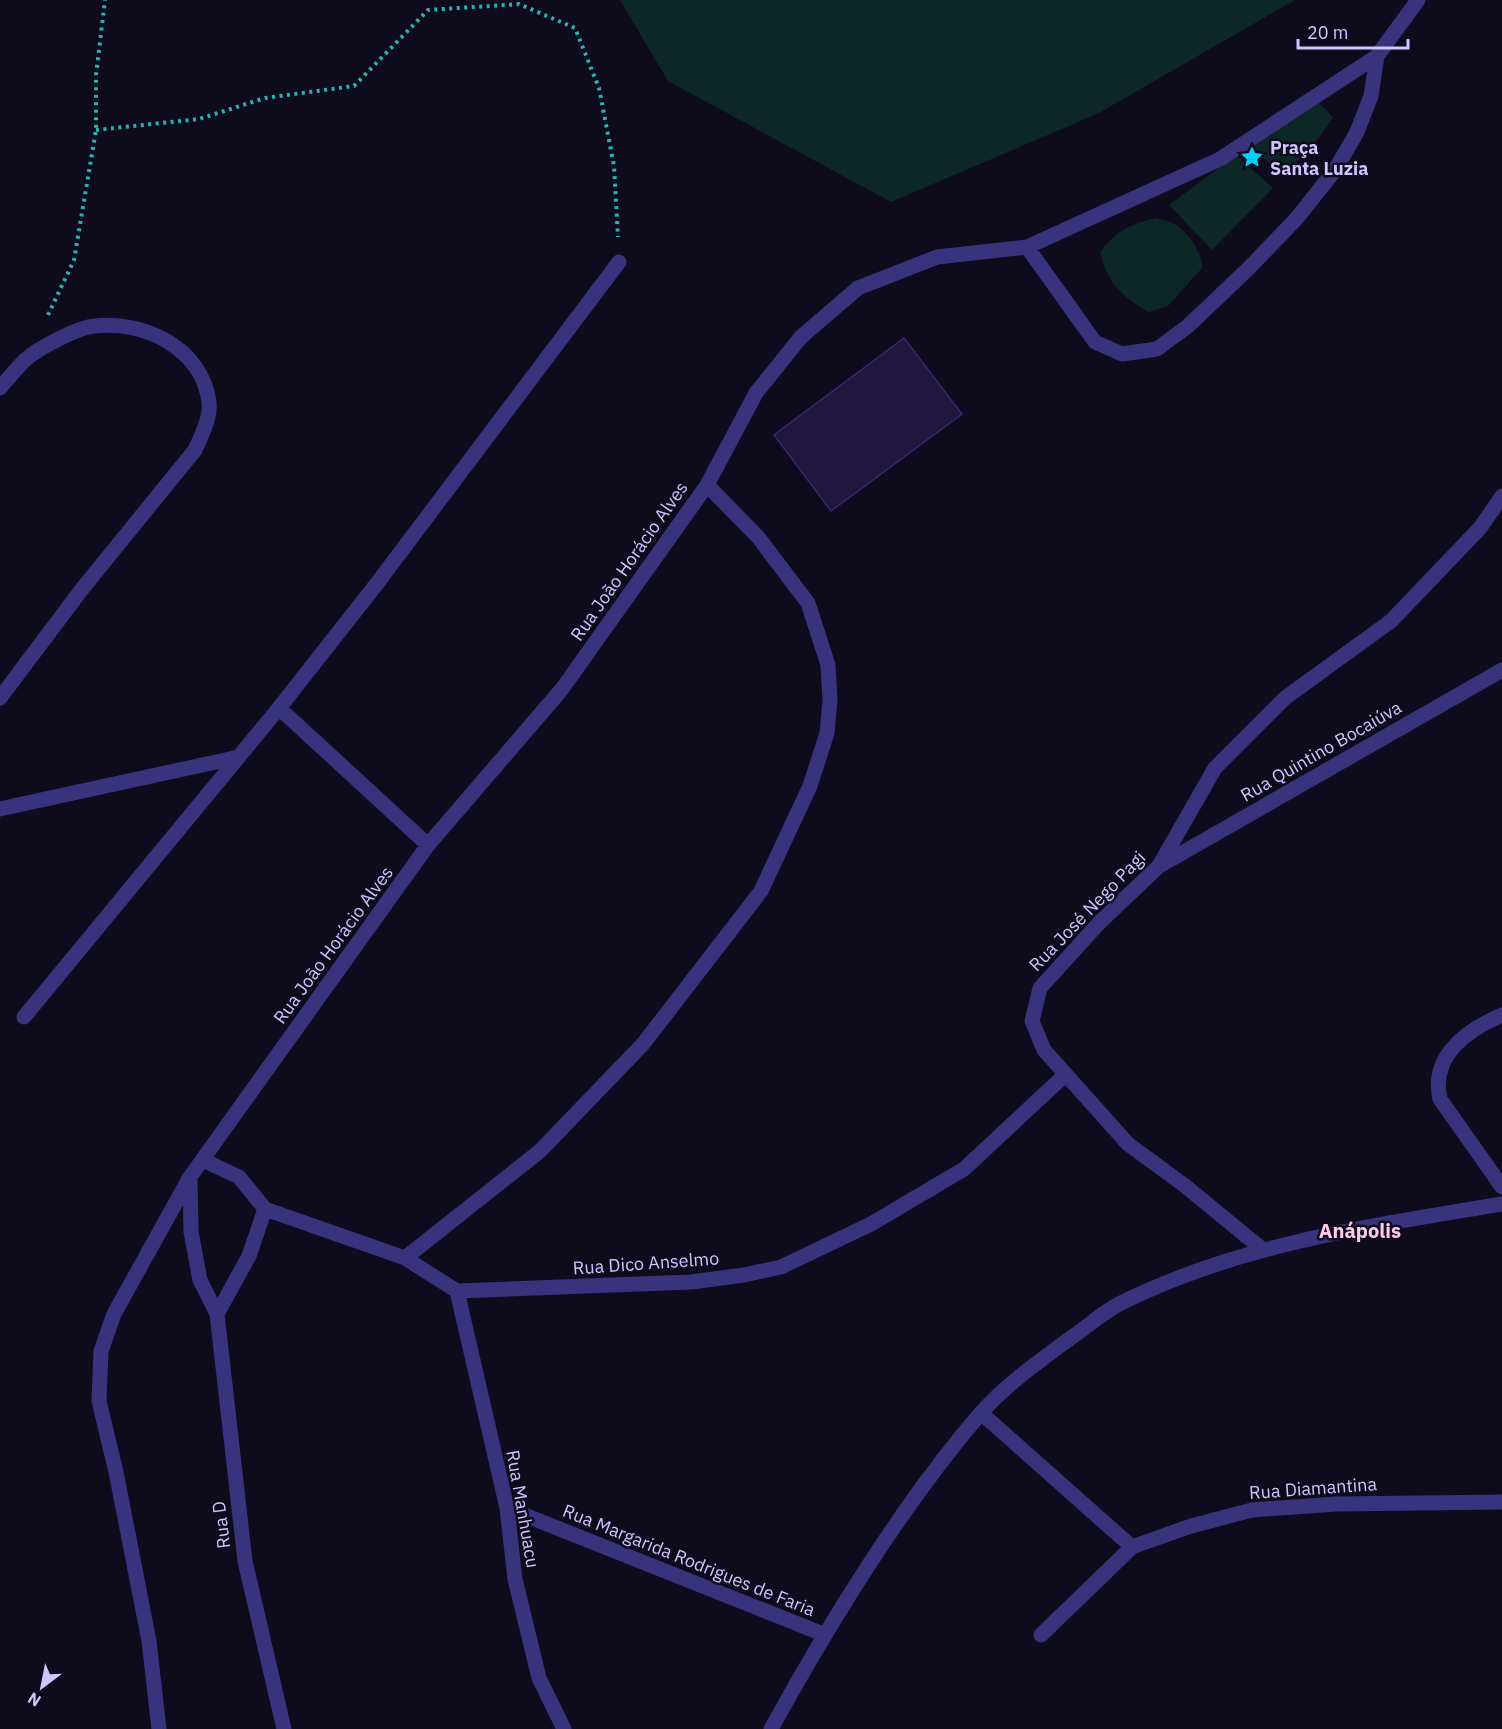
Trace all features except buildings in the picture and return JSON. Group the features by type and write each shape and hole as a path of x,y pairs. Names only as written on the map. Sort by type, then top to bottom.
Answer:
{"street":[{"path":"707,484 756,393 801,337 858,288 937,257 1027,247 1220,159 1377,56 1418,0"},
{"path":"1027,247 1095,342 1122,354 1157,349 1188,326 1249,268 1298,218 1335,170 1357,132 1371,96 1377,56"},
{"path":"24,1017 279,708 375,586 619,262"},
{"path":"0,388 26,359 56,340 93,326 126,326 162,338 187,355 202,380 209,403 205,426 195,450 82,589 0,698"},
{"name":"Rua João Horácio Alves","path":"159,1729 148,1641 116,1472 99,1401 101,1351 114,1314 134,1273 190,1177 428,845 562,689 707,484 758,537 808,603 828,665 830,700 827,733 810,786 761,891 643,1044 540,1151 405,1258"},
{"name":"Rua José Nego Pagi","path":"1262,1249 1184,1185 1128,1144 1044,1050 1032,1021 1040,988 1099,923 1159,866 1215,768 1285,698 1391,621 1480,528 1502,496"},
{"name":"Rua Quintino Bocaiúva","path":"1159,866 1502,670"},
{"path":"279,708 428,845"},
{"path":"0,809 239,757"},
{"path":"1502,1015 1458,1041 1445,1055 1438,1072 1437,1089 1440,1099 1502,1187"},
{"name":"Rua Dico Anselmo","path":"457,1291 691,1282 744,1275 781,1267 871,1224 964,1169 1066,1074"},
{"path":"203,1160 239,1177 265,1209 405,1258 457,1291"},
{"name":"Rua D","path":"190,1177 191,1232 200,1280 217,1314 245,1561 284,1729"},
{"path":"771,1729 823,1634 922,1489 981,1413 1045,1357 1117,1305 1181,1277 1262,1249 1502,1204"},
{"path":"217,1314 249,1256 265,1209"},
{"name":"Rua Manhuacu","path":"457,1291 507,1508 516,1579 539,1678 564,1729"},
{"path":"981,1413 1132,1547"},
{"name":"Rua Diamantina","path":"1041,1635 1132,1547 1191,1526 1252,1510 1336,1504 1502,1502"},
{"name":"Rua Margarida Rodrigues de Faria","path":"507,1508 823,1634"}],"path":[{"path":"45,319 74,260 96,129 96,75 105,0"},
{"path":"96,129 199,119 265,98 354,86 429,10 519,4 575,28 599,88 614,166 619,262"}],"green space":[{"path":"620,0 1295,0 1099,113 891,202 668,81"},
{"path":"1319,103 1333,117 1319,138 1284,175 1250,147"},
{"path":"1236,155 1273,188 1212,250 1169,205"},
{"path":"1156,218 1174,224 1187,235 1198,251 1202,268 1168,306 1149,312 1131,301 1117,288 1107,273 1100,253 1111,239 1124,229"}],"place":[{"name":"Praça Santa Luzia","path":"1252,157"}],"district":[{"name":"Anápolis","path":"1360,1230"}]}
